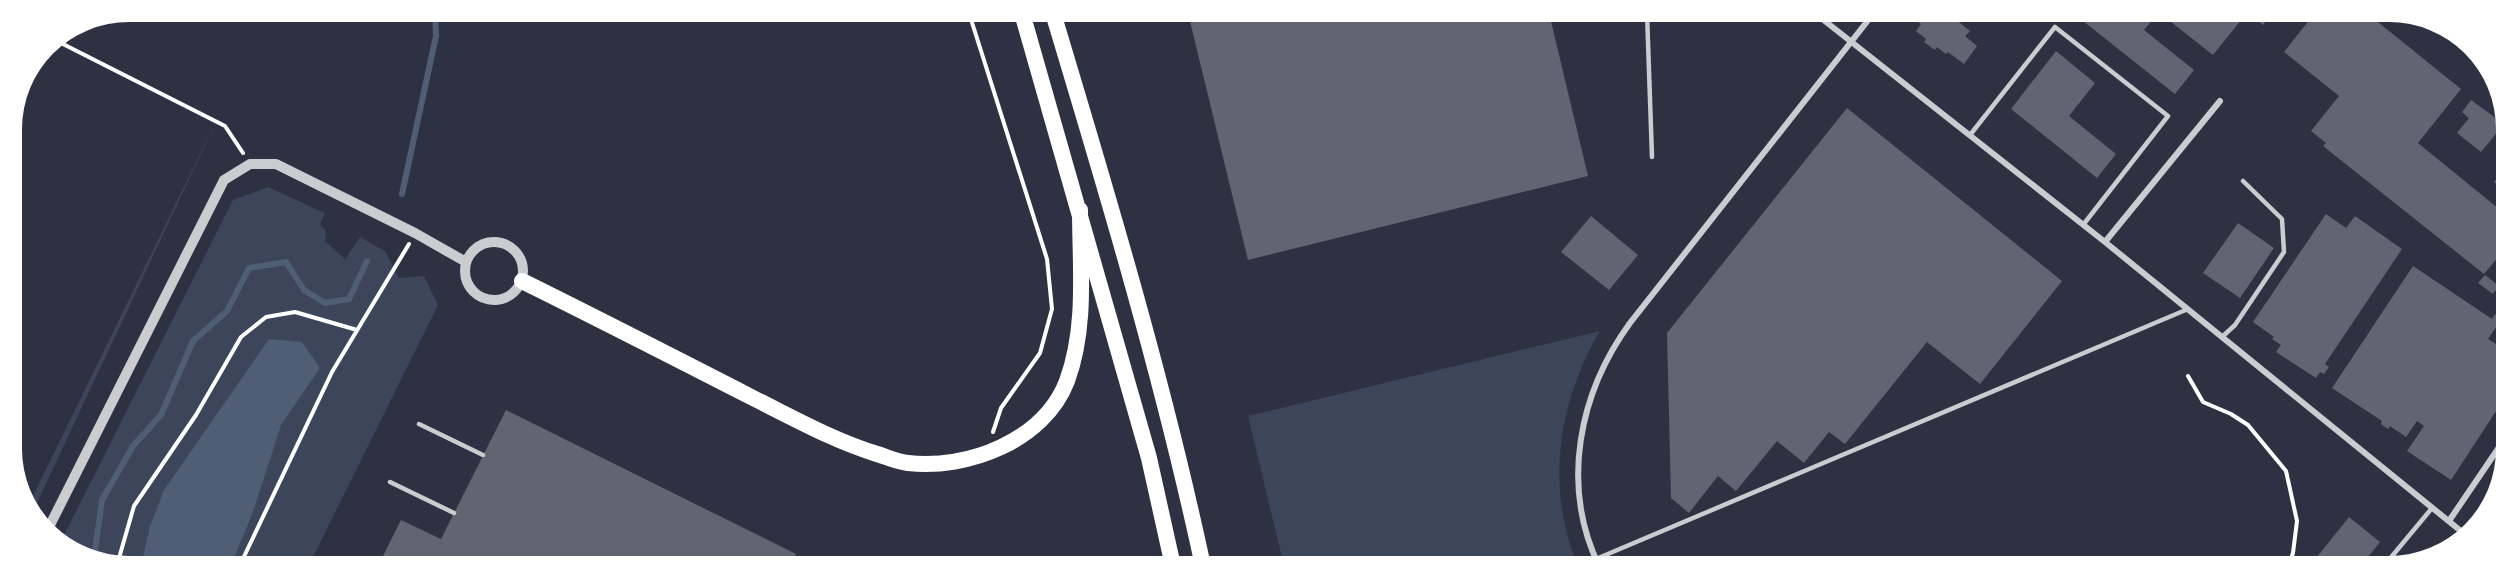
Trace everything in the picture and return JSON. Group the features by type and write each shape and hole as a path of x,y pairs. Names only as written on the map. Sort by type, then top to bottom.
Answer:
{"highway":[{"path":"1025,22 1149,458 1171,556"},
{"path":"1056,22 1123,245 1183,470 1201,556"},
{"path":"522,280 843,444 906,463 953,463 984,455 1017,439 1047,413 1065,384 1076,352 1081,309 1080,210"}],"street":[{"path":"1826,22 2105,242 2459,530"},
{"path":"1595,556 1584,519 1578,472 1584,419 1602,369 1630,323 1866,22"},
{"path":"2105,242 2220,101"},
{"path":"51,522 224,180 250,164 276,164 415,233 466,262"},
{"path":"497,241 510,245 519,254 524,267 522,280 513,294 497,301 480,297 470,288 465,276 466,262 472,251 483,243 497,241"},
{"path":"2449,521 2496,452"}],"lane":[{"path":"1647,22 1652,157"},
{"path":"1970,135 2055,27 2168,116 2083,225"},
{"path":"2222,337 2235,325 2284,252 2282,219 2243,181"},
{"path":"1603,556 2188,309"},
{"path":"419,424 483,455"},
{"path":"390,482 454,513"},
{"path":"2392,556 2432,508"}],"path":[{"path":"972,22 1047,259 1052,309 1040,353 1001,408 984,455"},
{"path":"64,45 225,126 250,164"},
{"path":"244,556 332,372 415,233"},
{"path":"120,556 134,506 196,415 241,337 266,317 295,312 357,330"},
{"path":"2188,376 2202,402 2248,424 2286,471 2297,521 2292,556"}],"shaded area":[{"path":"223,107 37,503 33,495"},
{"path":"268,187 325,213 320,225 326,231 325,241 345,259 360,237 385,251 399,278 424,276 438,305 313,556 122,556 95,551 64,534 233,200"},
{"path":"1600,331 1574,387 1561,446 1559,476 1562,506 1575,556 1282,556 1248,416"},
{"path":"269,339 302,342 320,368 281,425 253,512 235,556 143,556 150,526 164,490"}],"building":[{"path":"1190,22 1551,22 1588,176 1248,260"},
{"path":"1918,22 1959,22 1970,31 1965,36 1977,46 1964,64 1948,52 1946,54 1937,47 1935,50 1924,42 1926,39 1916,31 1921,24"},
{"path":"2084,22 2150,22 2144,30 2194,70 2175,94"},
{"path":"2171,22 2240,22 2213,55"},
{"path":"2308,22 2378,22 2461,89 2418,143 2496,206 2496,260 2484,274 2323,146 2326,143 2311,131 2339,96 2284,52"},
{"path":"2056,51 2095,83 2069,116 2116,154 2097,178 2011,109"},
{"path":"2471,100 2495,118 2496,134 2481,152 2457,133 2469,118 2462,112"},
{"path":"1847,108 2062,281 1980,384 1927,342 1845,444 1829,432 1804,463 1777,441 1736,491 1718,476 1689,513 1671,498 1667,333"},
{"path":"2326,214 2346,228 2355,216 2402,249 2325,364 2329,367 2324,374 2320,372 2316,378 2276,352 2281,345 2253,322"},
{"path":"1591,216 1638,255 1609,290 1561,252"},
{"path":"2238,223 2274,248 2240,298 2203,273"},
{"path":"2413,266 2492,319 2496,315 2496,327 2488,339 2496,344 2496,411 2451,480 2407,451 2424,426 2417,421 2406,437 2390,426 2388,429 2381,424 2382,421 2332,388"},
{"path":"2485,275 2496,284 2496,290 2493,294 2478,283"},
{"path":"506,410 796,554 795,556 383,556 401,520 441,539"},
{"path":"2349,517 2380,542 2369,556 2318,556"}],"waterway":[{"path":"402,194 436,36 435,22"},
{"path":"95,551 102,500 133,446 161,415 193,341 227,311 249,268 286,262 304,290 325,303 349,299 367,261"}]}
